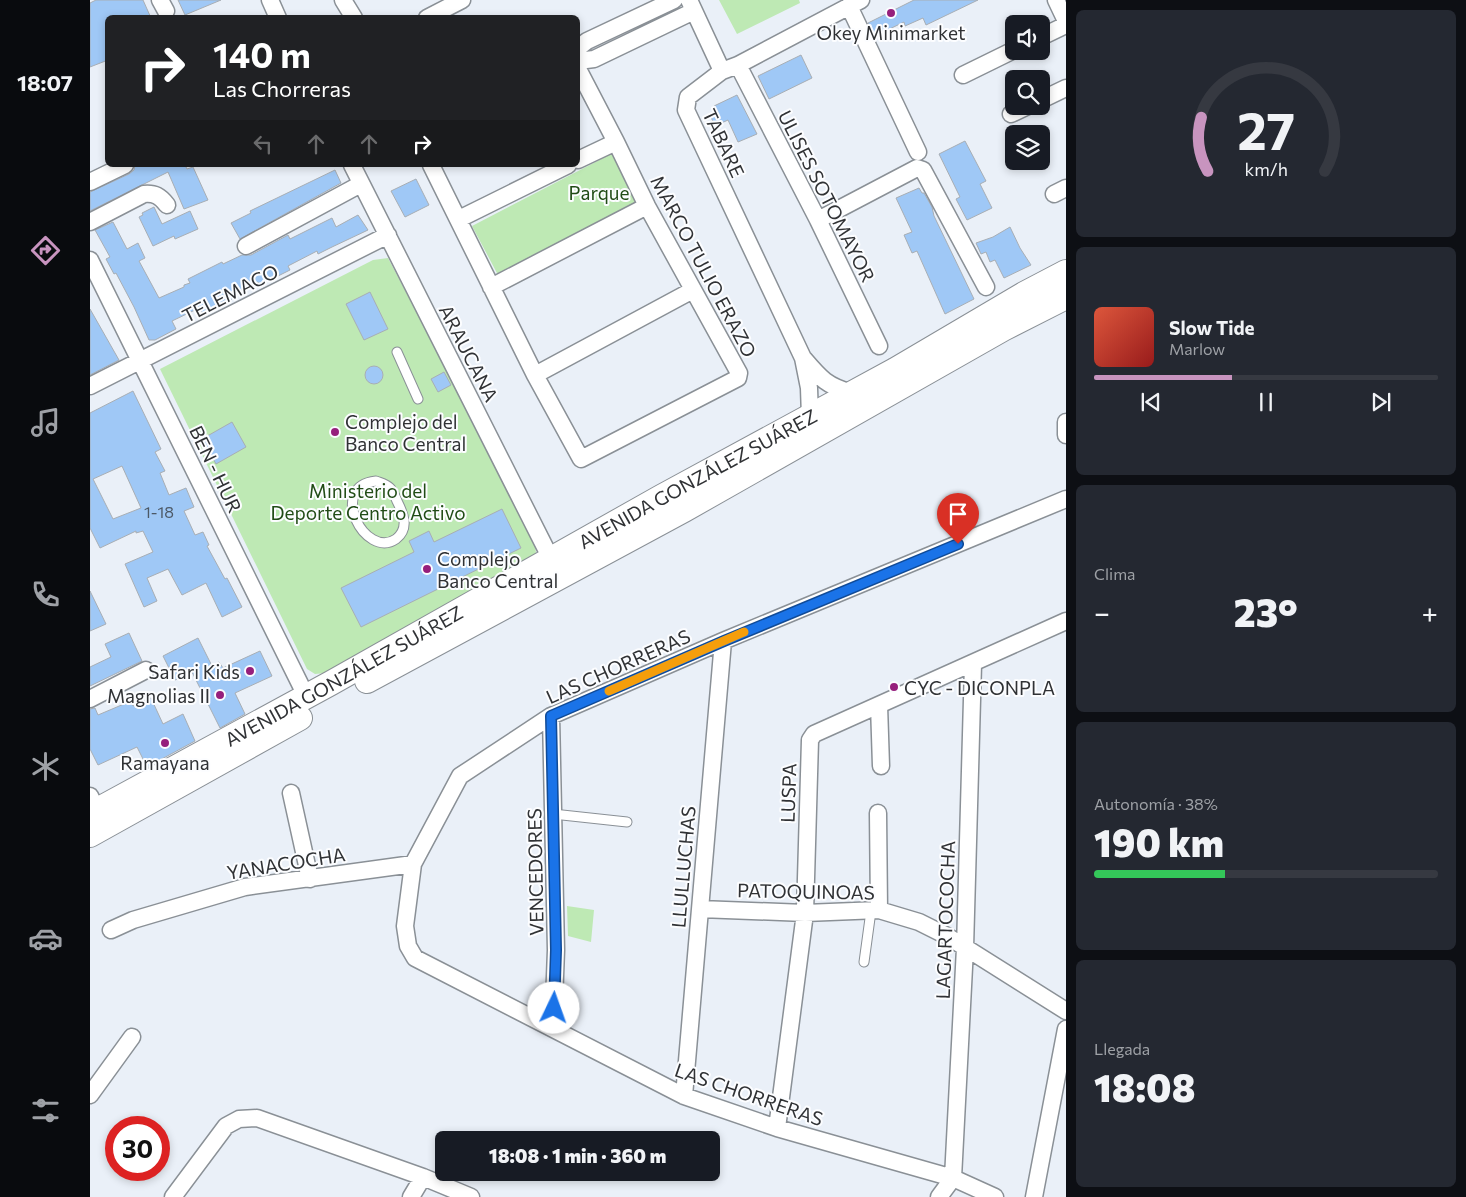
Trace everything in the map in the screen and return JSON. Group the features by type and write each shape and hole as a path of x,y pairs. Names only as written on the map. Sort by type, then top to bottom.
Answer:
{"main road":[{"name":"AVENIDA GONZÁLEZ SUÁREZ","path":"92,807 306,696 550,559 810,417 1066,272"},
{"name":"AVENIDA GONZÁLEZ SUÁREZ","path":"90,835 345,693 684,510 1003,329 1066,297"}],"street":[{"path":"270,0 277,15"},
{"path":"344,0 352,15"},
{"path":"433,15 462,0"},
{"path":"580,46 674,0"},
{"path":"1050,32 1066,23 1056,0"},
{"path":"855,3 918,152"},
{"name":"TABARE","path":"810,417 809,388 803,358 686,110 688,97 722,71 738,65 855,3"},
{"path":"580,58 594,59 691,5 722,71"},
{"path":"963,75 1005,54"},
{"name":"ULISES SOTOMAYOR","path":"738,65 818,220 879,346"},
{"name":"MARCO TULIO ERAZO","path":"432,167 491,287 581,459 738,378 739,373 647,206 580,73"},
{"path":"1050,96 1066,88"},
{"path":"580,159 616,142"},
{"path":"90,182 121,167"},
{"name":"ARAUCANA","path":"353,167 550,559"},
{"path":"458,219 564,167"},
{"path":"818,220 917,168 923,170 986,287"},
{"path":"246,246 361,184"},
{"path":"90,222 144,194 153,194 160,197 167,205"},
{"path":"491,287 647,206"},
{"name":"TELEMACO","path":"90,386 388,235"},
{"name":"BEN - HUR","path":"90,260 306,696"},
{"path":"536,375 693,290"},
{"name":"TABARE","path":"803,358 823,380 834,388 852,393"},
{"path":"1066,422 1066,435"},
{"name":"LAS CHORRERAS","path":"995,1197 953,1178 777,1128 684,1096 415,958 408,946 405,926 413,864 460,776 551,716 724,641 1066,500"},
{"name":"LUSPA","path":"777,1128 805,913 810,740 814,734 1066,621"},
{"name":"LLULLUCHAS","path":"684,1096 724,641"},
{"name":"LAGARTOCOCHA","path":"953,1178 965,948 973,664"},
{"path":"90,699 146,670"},
{"path":"879,705 881,766"},
{"name":"VENCEDORES","path":"551,716 556,950 553,1028"},
{"path":"291,793 310,879"},
{"path":"875,910 878,813"},
{"name":"YANACOCHA","path":"111,930 133,920 245,887 413,864"},
{"name":"PATOQUINOAS","path":"700,909 805,913 875,910 919,922 948,936 1066,1011"},
{"path":"1034,1197 1066,1029"},
{"path":"90,1095 132,1037"},
{"path":"173,1197 226,1126 239,1119 257,1118 423,1177 472,1197"},
{"path":"411,1197 423,1177"},
{"path":"939,1197 953,1178"}],"lane":[{"path":"397,352 418,399"},
{"path":"376,481 389,486 396,498 404,515 405,522 400,535 395,540 388,542 372,541 362,530 354,513 352,506 356,491 361,485 376,481"},
{"path":"553,814 627,822"},
{"path":"864,962 875,910"}],"green space":[{"path":"719,0 799,0 800,3 737,34"},
{"name":"Parque","path":"613,153 639,204 498,275 472,226"},
{"name":"Complejo del Banco Central","path":"388,258 453,381 535,544 536,553 530,559 326,673 315,674 307,669 160,369 373,260"},
{"path":"567,906 594,910 591,942 568,936"}],"building":[{"path":"96,0 143,0 150,15 105,15 105,61 90,67 90,3"},
{"path":"178,0 221,0 185,15"},
{"path":"914,0 978,0 926,25 923,18 905,26 904,22 875,36 868,23"},
{"path":"801,55 812,78 769,99 758,76"},
{"path":"737,95 757,134 738,142 728,120 715,126 710,115 717,111 714,106"},
{"path":"965,141 986,181 980,184 992,208 967,220 956,199 960,197 939,154"},
{"path":"135,167 186,167 187,169 193,167 208,200 184,209 168,172 90,211 90,192 134,170"},
{"path":"335,170 341,183 240,239 231,223 251,213 250,211"},
{"path":"416,179 429,205 405,217 391,191"},
{"path":"919,188 932,207 934,216 974,299 945,314 917,251 912,253 904,235 912,232 896,198"},
{"path":"154,207 162,224 190,211 198,229 175,239 174,236 153,246 139,217 143,215 142,213"},
{"path":"358,215 368,230 318,254 317,251 288,266 290,270 260,285 258,282 237,292 238,294 231,300 224,301 213,307 214,309 202,314 201,310 196,312 195,310 172,321 176,329 155,340 149,340 116,273 114,274 106,259 110,257 95,230 113,222 127,249 138,243 145,258 139,261 159,298 184,287 184,285 190,283 188,279 222,262 223,264 242,255 251,255 288,235 290,239 332,218 336,227"},
{"path":"1010,227 1031,265 1004,278 995,260 990,262 986,252 981,254 976,243 993,237"},
{"path":"370,292 388,329 364,340 346,304"},
{"path":"90,309 119,360 90,375"},
{"path":"370,366 378,366 383,371 381,382 370,384 365,379 365,371"},
{"path":"444,372 451,385 438,392 431,379"},
{"path":"133,391 161,449 155,452 165,471 160,473 169,495 186,488 194,507 184,511 195,535 203,532 209,545 207,546 242,607 222,617 206,583 182,595 168,569 147,578 157,601 144,607 125,564 153,552 143,531 136,533 136,531 100,548 90,528 90,413","holes":["122,466 141,508 113,519 93,479"]},
{"path":"232,422 246,447 216,464 202,439"},
{"name":"Complejo Banco Central","path":"502,509 521,548 361,627 341,588 414,552 409,541 429,531 434,542"},
{"path":"90,591 106,624 90,631"},
{"path":"129,633 142,661 90,686 90,667 111,657 105,644"},
{"path":"198,638 212,666 219,662 223,668 260,651 272,676 235,693 245,714 220,728 192,672 175,680 163,656"},
{"path":"151,698 163,724 183,714 195,741 147,767 137,747 98,765 90,749 90,709 95,708 98,715 131,701 133,706"}],"slow traffic":[{"path":"609,691 744,632"}],"place":[{"name":"Okey Minimarket","path":"891,13"},
{"name":"Complejo del Banco Central","path":"335,432"},
{"name":"Complejo Banco Central","path":"427,569"},
{"name":"Safari Kids","path":"250,671"},
{"name":"CYC - DICONPLA","path":"894,687"},
{"name":"Magnolias II","path":"220,695"},
{"name":"Ramayana","path":"165,743"}],"route":[{"path":"554,1008 556,950 551,716 724,641 958,544"}],"park label":[{"name":"Ministerio del Deporte Centro Activo","path":"368,501"}]}
